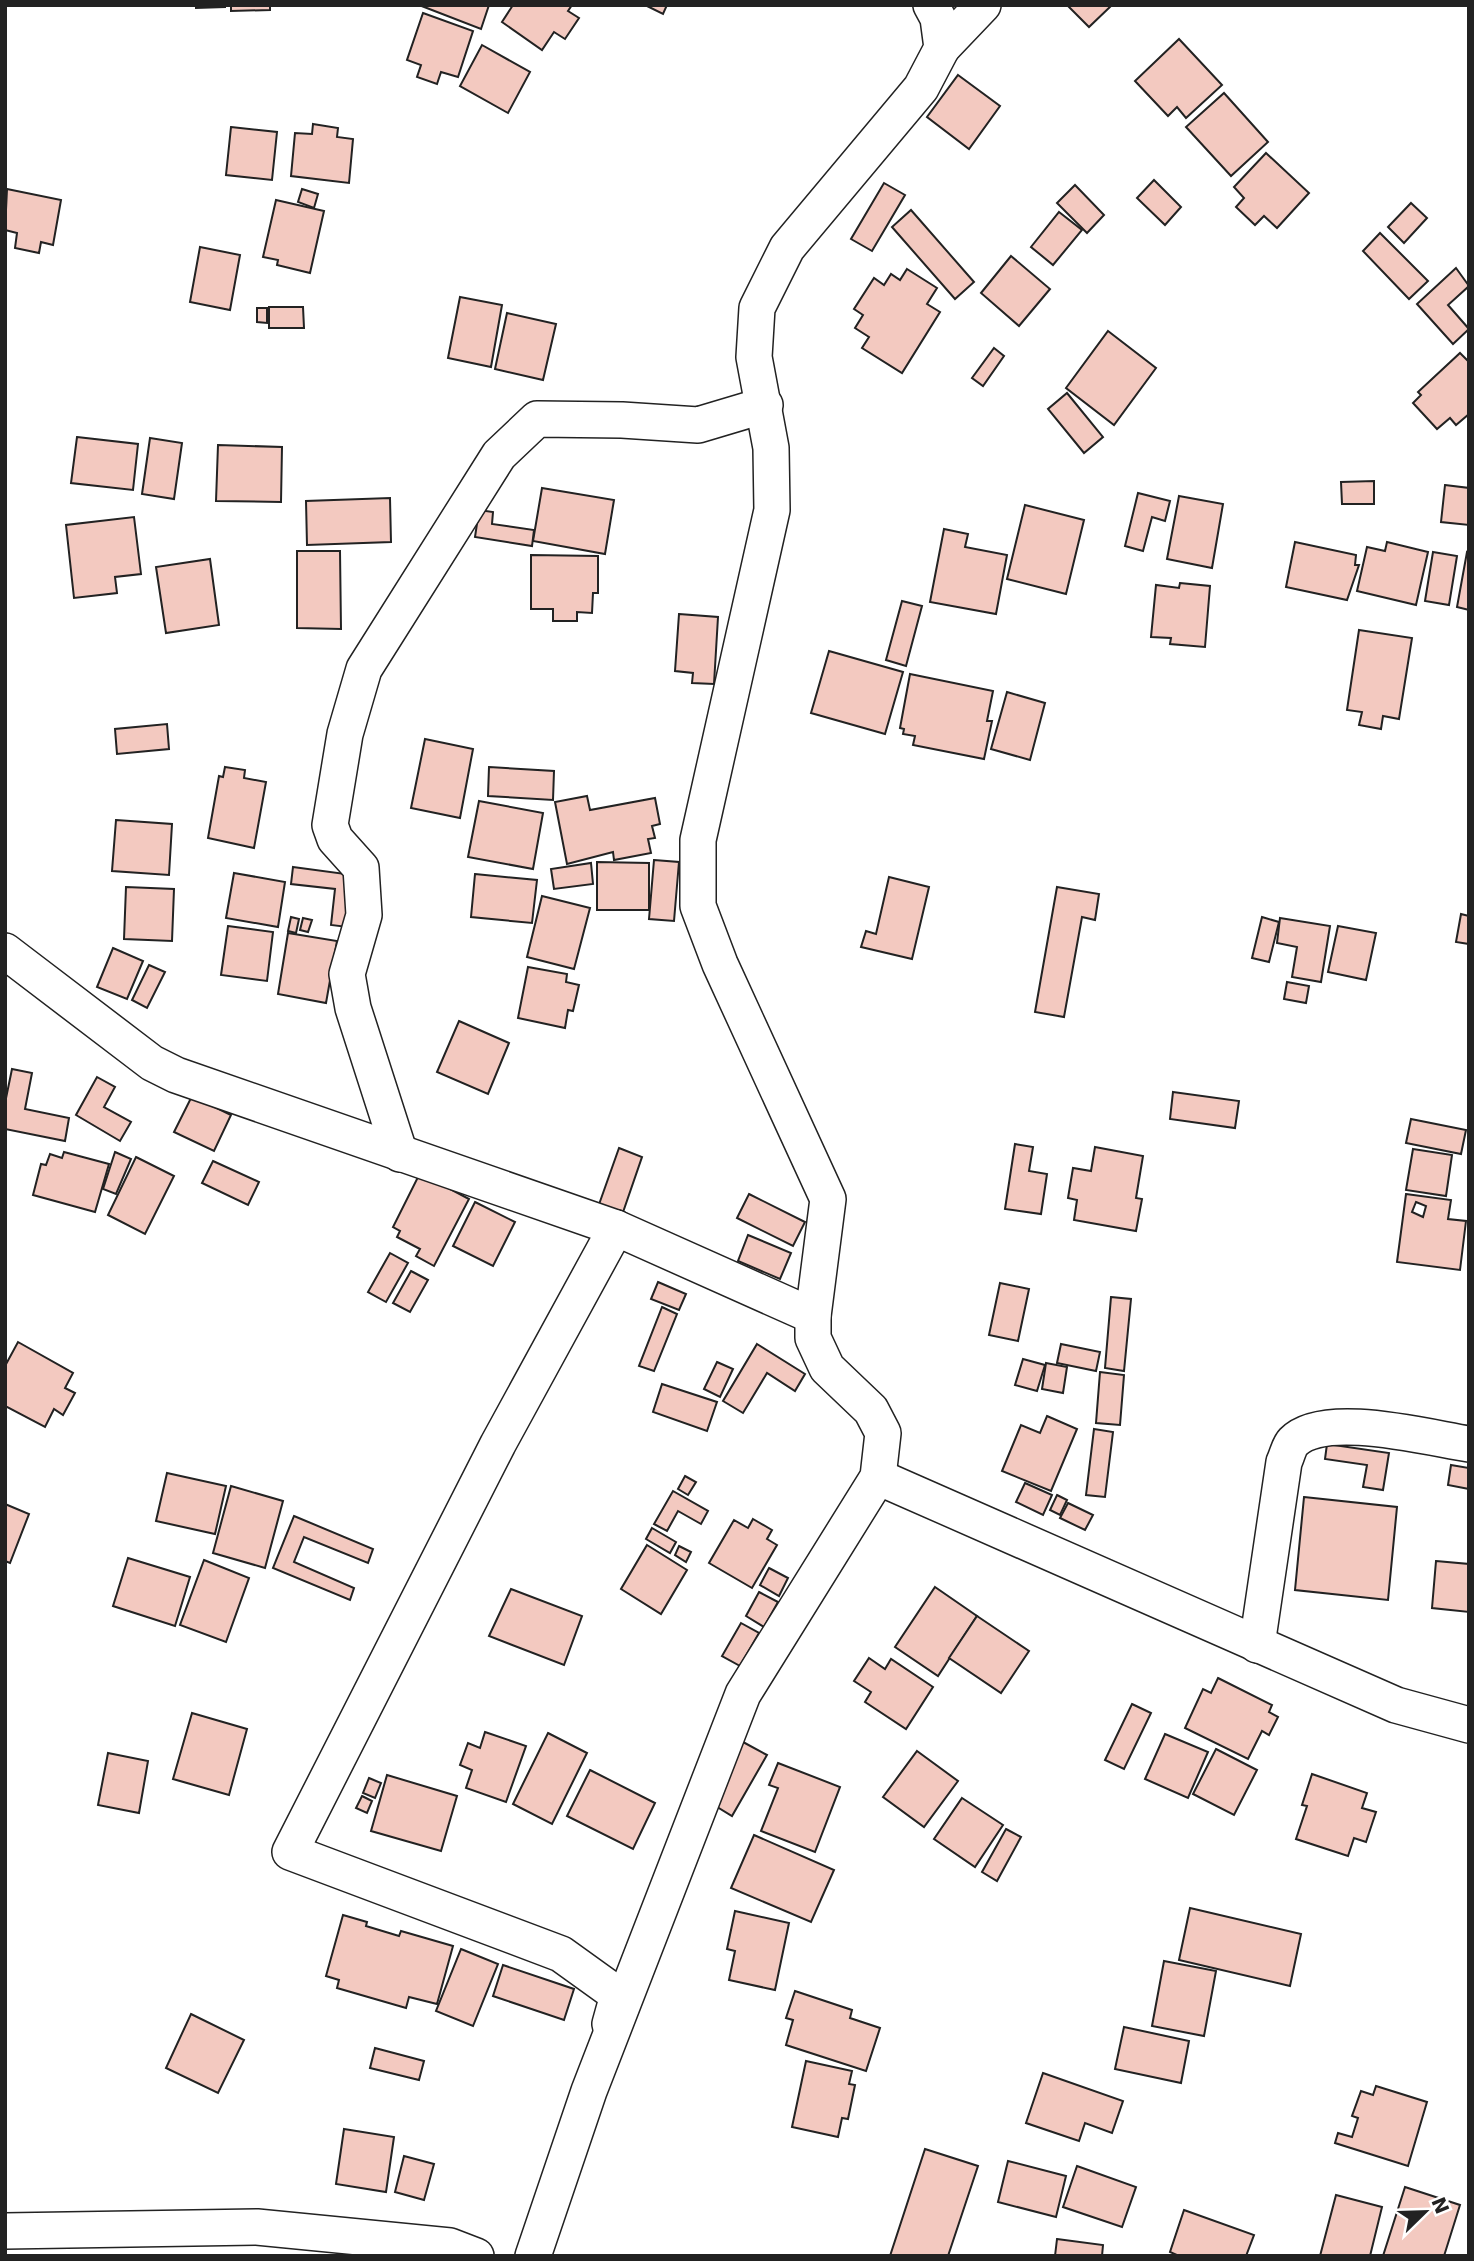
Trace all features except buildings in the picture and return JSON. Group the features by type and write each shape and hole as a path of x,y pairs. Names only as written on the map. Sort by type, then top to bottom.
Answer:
{"street":[{"path":"931,5 938,18 942,48"},
{"path":"589,2091 743,1694 878,1477 883,1433 871,1410 827,1368 813,1338 813,1316 828,1199 725,976 698,906 698,840 772,510 771,448 754,357 757,308 787,248 920,88 942,48 984,5"},
{"path":"400,1154 353,1008 347,974 364,915 360,868 335,839 330,825 345,734 364,669 499,455 537,419 622,420 698,425 765,405"},
{"path":"5,951 152,1063 176,1074 616,1228 813,1316"},
{"path":"533,2256 589,2091 618,1995 562,1954 290,1852 498,1444 616,1228"},
{"path":"1257,1645 1284,1462 1293,1442 1316,1429 1361,1427 1469,1444"},
{"path":"878,1477 1396,1705 1469,1725"},
{"path":"5,2231 257,2227 450,2246 476,2256"}]}
